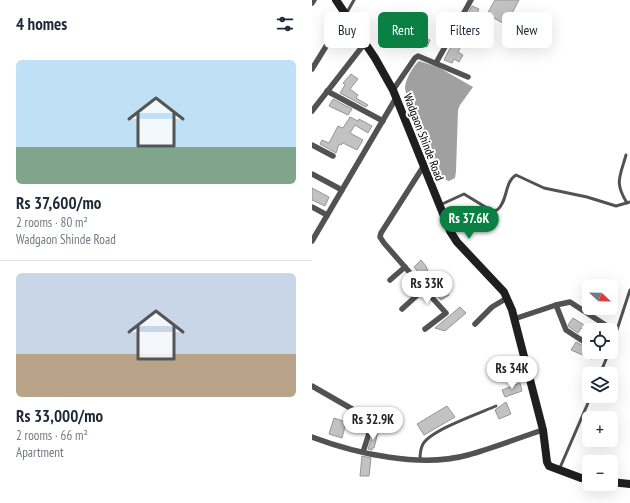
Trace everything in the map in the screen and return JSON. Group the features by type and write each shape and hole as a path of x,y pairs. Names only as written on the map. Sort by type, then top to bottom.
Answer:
{"street":[{"name":"Wadgaon Shinde Road","path":"336,0 345,12"},
{"path":"436,63 471,0"},
{"path":"312,68 325,48"},
{"path":"312,111 360,48"},
{"name":"Wadgaon Shinde Road","path":"368,48 393,90 438,205 450,231 457,242 504,292 507,298 514,318 543,430 547,462 549,466 582,478"},
{"path":"393,90 415,58 418,56 468,78"},
{"path":"327,91 383,121"},
{"path":"313,239 396,98"},
{"path":"312,145 333,156"},
{"path":"423,167 381,233 380,237 446,313 425,329"},
{"path":"312,174 342,190"},
{"path":"312,207 328,215"},
{"path":"390,280 405,267"},
{"path":"402,309 424,289"},
{"path":"475,324 492,307 507,298"},
{"path":"514,318 567,302 573,304 602,323"},
{"path":"556,305 566,330 582,340"},
{"path":"312,386 373,421 363,452"},
{"path":"312,437 363,452 420,461 466,456 543,430"},
{"path":"618,483 630,484"}],"lane":[{"path":"347,12 354,0"},
{"path":"438,205 464,194 492,211 497,210 502,204 511,180 516,175 548,190 587,197 616,206 628,202 618,186 626,155"},
{"path":"618,327 630,290"},
{"path":"559,470 588,403"},
{"path":"420,461 421,447 425,441 457,422 496,406"}],"shaded area":[{"path":"419,61 438,67 473,87 458,110 456,171 455,178 449,181 443,177 429,154 416,124 405,88 408,77"}],"building":[{"path":"495,0 519,0 513,12 502,12 502,23 494,18 494,12 488,12"},
{"path":"472,6 479,9 478,12 469,12"},
{"path":"450,48 460,48 458,52 463,55 459,62 454,59 452,63 444,60"},
{"path":"351,74 358,79 350,89 358,95 356,98 368,105 366,107 340,93 345,85 343,83"},
{"path":"333,99 352,109 348,115 329,106"},
{"path":"350,117 358,121 359,119 372,126 368,133 355,125 350,133 363,140 357,150 343,143 341,145 339,144 336,153 320,144 322,140 329,143 338,126 343,128"},
{"path":"312,188 329,197 325,206 312,200"},
{"path":"421,260 426,266 430,277 432,276 449,295 441,300 434,292 435,289 432,285 430,286 414,267"},
{"path":"460,307 466,313 445,331 435,328"},
{"path":"573,318 582,324 582,329 581,328 578,333 568,325"},
{"path":"576,342 582,345 582,355 571,350"},
{"path":"520,383 522,391 505,397 502,390"},
{"path":"506,402 511,414 499,419 495,410"},
{"path":"447,406 455,417 424,435 417,424"},
{"path":"334,418 346,422 342,438 329,434"},
{"path":"374,431 378,432 374,448 372,448 372,450 368,449"},
{"path":"362,456 371,458 369,476 360,476"}]}
